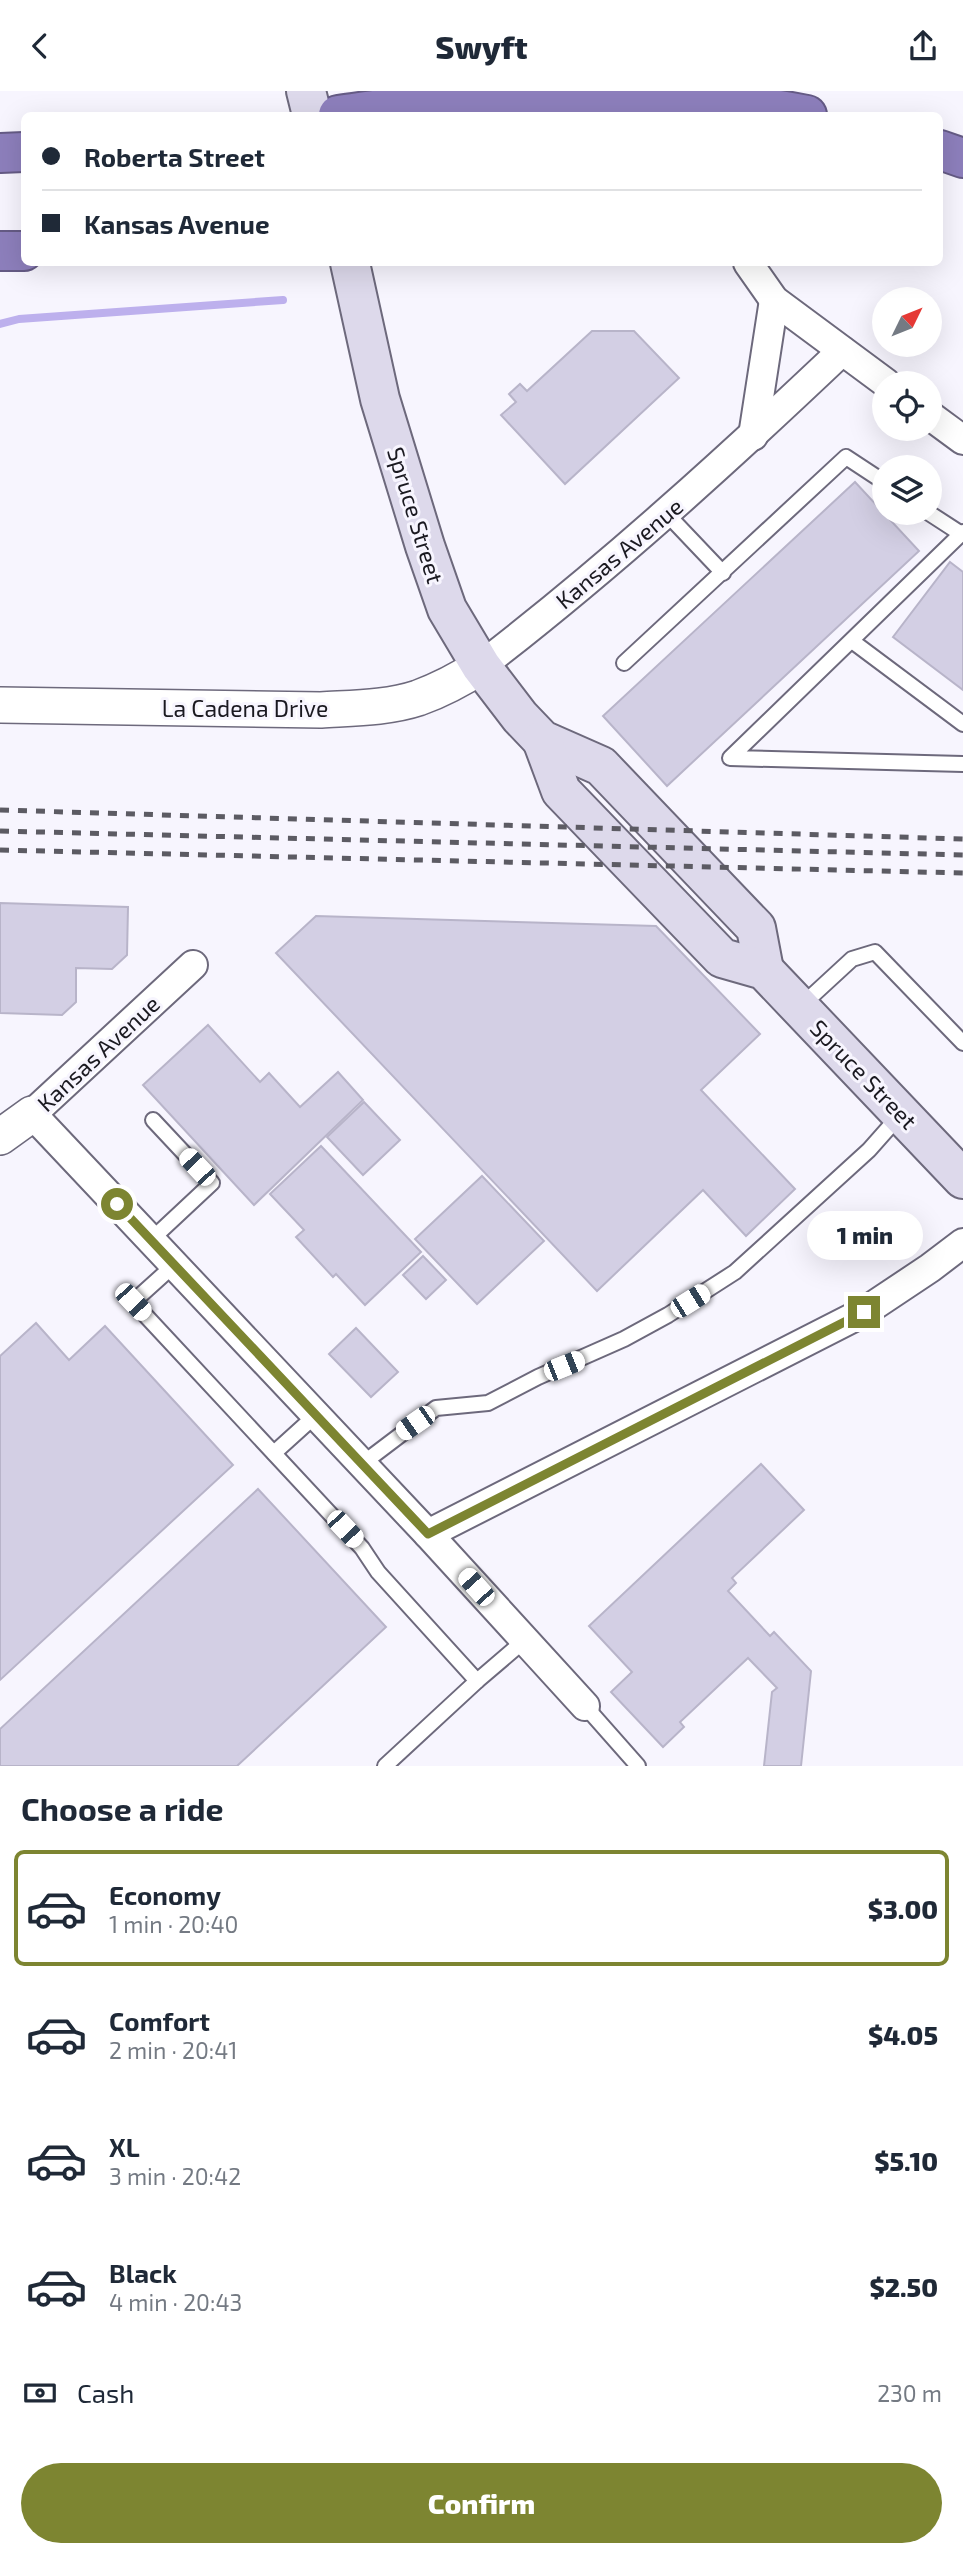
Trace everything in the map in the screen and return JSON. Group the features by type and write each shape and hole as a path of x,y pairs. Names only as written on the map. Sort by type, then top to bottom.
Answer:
{"highway":[{"path":"361,112 493,95 555,93 680,97 788,112"},
{"path":"943,151 963,158"},
{"path":"0,153 21,152"},
{"path":"0,251 21,251"}],"main road":[{"path":"306,91 311,112"},
{"name":"Spruce Street","path":"351,266 380,399 439,590 481,667 520,717 542,740 561,791 722,958 764,970 963,1179"}],"street":[{"path":"750,266 774,300 872,373"},
{"path":"753,436 774,300"},
{"name":"Kansas Avenue","path":"481,667 666,513 753,436 842,351"},
{"path":"942,425 963,440"},
{"name":"La Cadena Drive","path":"0,705 321,711 417,698 455,683 481,667"},
{"name":"Kansas Avenue","path":"0,1137 32,1114 193,965"},
{"path":"32,1114 428,1534 585,1706"},
{"path":"428,1534 864,1312 963,1243"}],"lane":[{"path":"624,663 846,457 872,474"},
{"path":"666,513 723,573"},
{"path":"942,521 962,534 730,758 963,764"},
{"path":"852,641 963,724"},
{"path":"800,1007 852,958 875,952 963,1043"},
{"path":"362,1464 436,1408 488,1403 538,1377 625,1339 735,1272 869,1150 901,1114"},
{"path":"151,1240 212,1183 153,1120"},
{"path":"174,1265 133,1302 362,1548 378,1572 477,1681"},
{"path":"274,1453 316,1415"},
{"path":"385,1766 525,1640"},
{"path":"585,1706 638,1766"}],"building":[{"path":"592,331 634,331 679,378 565,484 501,415 516,402 509,394 520,384 527,391"},
{"path":"855,482 872,500 872,525 895,525 919,551 667,786 603,716"},
{"path":"950,562 963,572 963,690 893,637"},
{"path":"0,903 128,907 127,955 112,969 76,968 76,1002 62,1015 0,1013"},
{"path":"316,916 656,926 760,1034 701,1090 795,1189 746,1236 703,1190 597,1291 276,953"},
{"path":"208,1025 260,1082 269,1073 300,1107 338,1072 363,1100 254,1205 143,1085"},
{"path":"364,1102 400,1140 363,1175 327,1137"},
{"path":"321,1146 421,1252 365,1305 336,1274 333,1277 296,1237 304,1230 270,1194"},
{"path":"482,1176 544,1241 477,1304 415,1239"},
{"path":"423,1256 446,1280 426,1299 403,1275"},
{"path":"36,1323 69,1360 105,1326 233,1465 0,1680 0,1356"},
{"path":"356,1328 398,1372 371,1397 329,1354"},
{"path":"761,1464 804,1510 732,1578 736,1583 728,1591 770,1636 774,1632 811,1671 801,1766 764,1766 772,1692 777,1688 748,1658 680,1722 684,1727 663,1747 611,1692 632,1672 589,1626"},
{"path":"258,1489 386,1627 237,1766 0,1766 0,1729"}],"waterway":[{"path":"0,324 19,319 283,300"}],"railway":[{"path":"0,810 963,839"},
{"path":"0,831 963,855"},
{"path":"0,850 963,873"}],"route":[{"path":"117,1204 428,1534 864,1312"}]}
